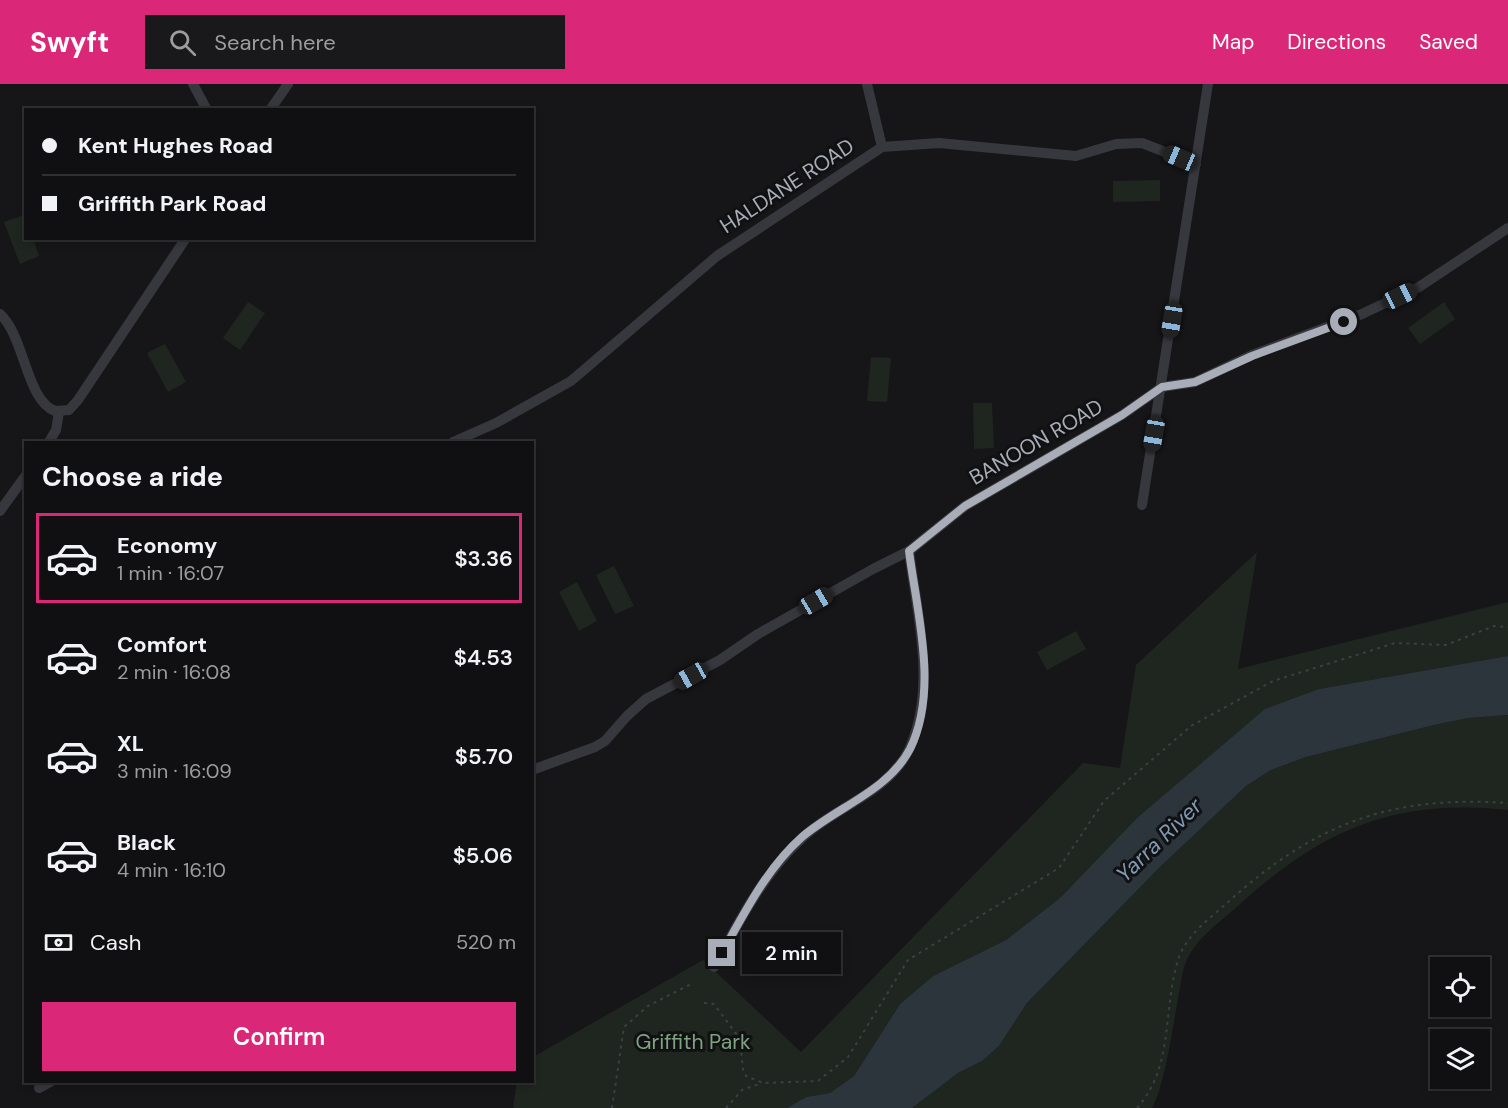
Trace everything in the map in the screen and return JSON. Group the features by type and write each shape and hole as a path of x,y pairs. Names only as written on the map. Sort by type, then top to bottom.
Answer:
{"street":[{"path":"193,84 206,108"},
{"path":"271,108 288,84"},
{"path":"867,84 882,147"},
{"path":"1142,505 1208,84"},
{"name":"HALDANE ROAD","path":"455,441 496,423 571,381 717,256 882,147 939,143 1076,156 1116,144 1142,143 1196,164"},
{"path":"1162,387 1195,382 1252,356 1362,314 1419,286 1508,228"},
{"path":"0,314 12,327 39,396 47,407 59,412 69,410 78,400 185,240"},
{"name":"BANOON ROAD","path":"534,769 595,747 605,741 646,699 720,660 759,634 873,568 909,551 965,506 1122,415 1162,387"},
{"path":"50,441 56,430 59,412"},
{"path":"0,511 24,478"},
{"path":"714,967 759,890 785,856 822,821 886,780 910,748 920,713 924,686 923,660 909,551"},
{"path":"39,1088 48,1083"}],"path":[{"path":"726,1108 742,1090 764,1083 818,1081 848,1057 908,960 1059,868 1104,801 1191,726 1273,681 1395,643 1446,645 1494,626 1508,627"},
{"path":"1137,1108 1153,1086 1160,1068 1175,975 1184,947 1213,916 1260,874 1287,854 1334,828 1367,816 1425,803 1508,803"},
{"path":"612,1108 624,1027 648,1006 693,983"},
{"path":"704,1003 714,1004 740,1040 743,1070 746,1076 764,1083"}],"green space":[{"path":"1160,180 1160,201 1113,202 1113,181"},
{"path":"24,215 24,240 33,240 39,256 20,264 4,222"},
{"path":"248,302 265,313 240,350 223,338"},
{"path":"1444,302 1455,319 1420,344 1408,328"},
{"path":"165,344 186,382 168,392 147,353"},
{"path":"871,357 891,358 887,402 867,401"},
{"path":"973,403 992,403 994,448 974,449"},
{"name":"Griffith Park","path":"1257,552 1238,669 1508,602 1508,656 1319,689 1136,819 1060,898 1006,940 933,976 900,1004 854,1076 830,1093 806,1097 787,1108 513,1108 517,1083 534,1083 534,1056 703,960 801,1052 1083,763 1120,768 1136,665"},
{"path":"614,566 634,606 615,614 596,575"},
{"path":"577,582 597,621 579,631 559,592"},
{"path":"1076,631 1086,649 1047,670 1037,652"},
{"path":"1508,715 1508,810 1429,809 1394,815 1361,825 1299,857 1202,938 1186,962 1165,1069 1152,1108 912,1108 958,1073 982,1061 999,1046 1027,1003 1160,867 1246,786 1271,770 1306,757 1434,725 1468,718"}],"water":[{"name":"Yarra River","path":"1508,656 1508,715 1468,718 1434,725 1306,757 1271,770 1246,786 1160,867 1027,1003 999,1046 982,1061 958,1073 912,1108 787,1108 806,1097 830,1093 854,1076 900,1004 933,976 1006,940 1060,898 1136,819 1265,709 1319,689"}],"route":[{"path":"722,953 777,864 800,839 822,821 886,780 902,762 910,748 916,732 924,686 923,660 909,551 965,506 1122,415 1162,387 1195,382 1252,356 1344,322"}]}
